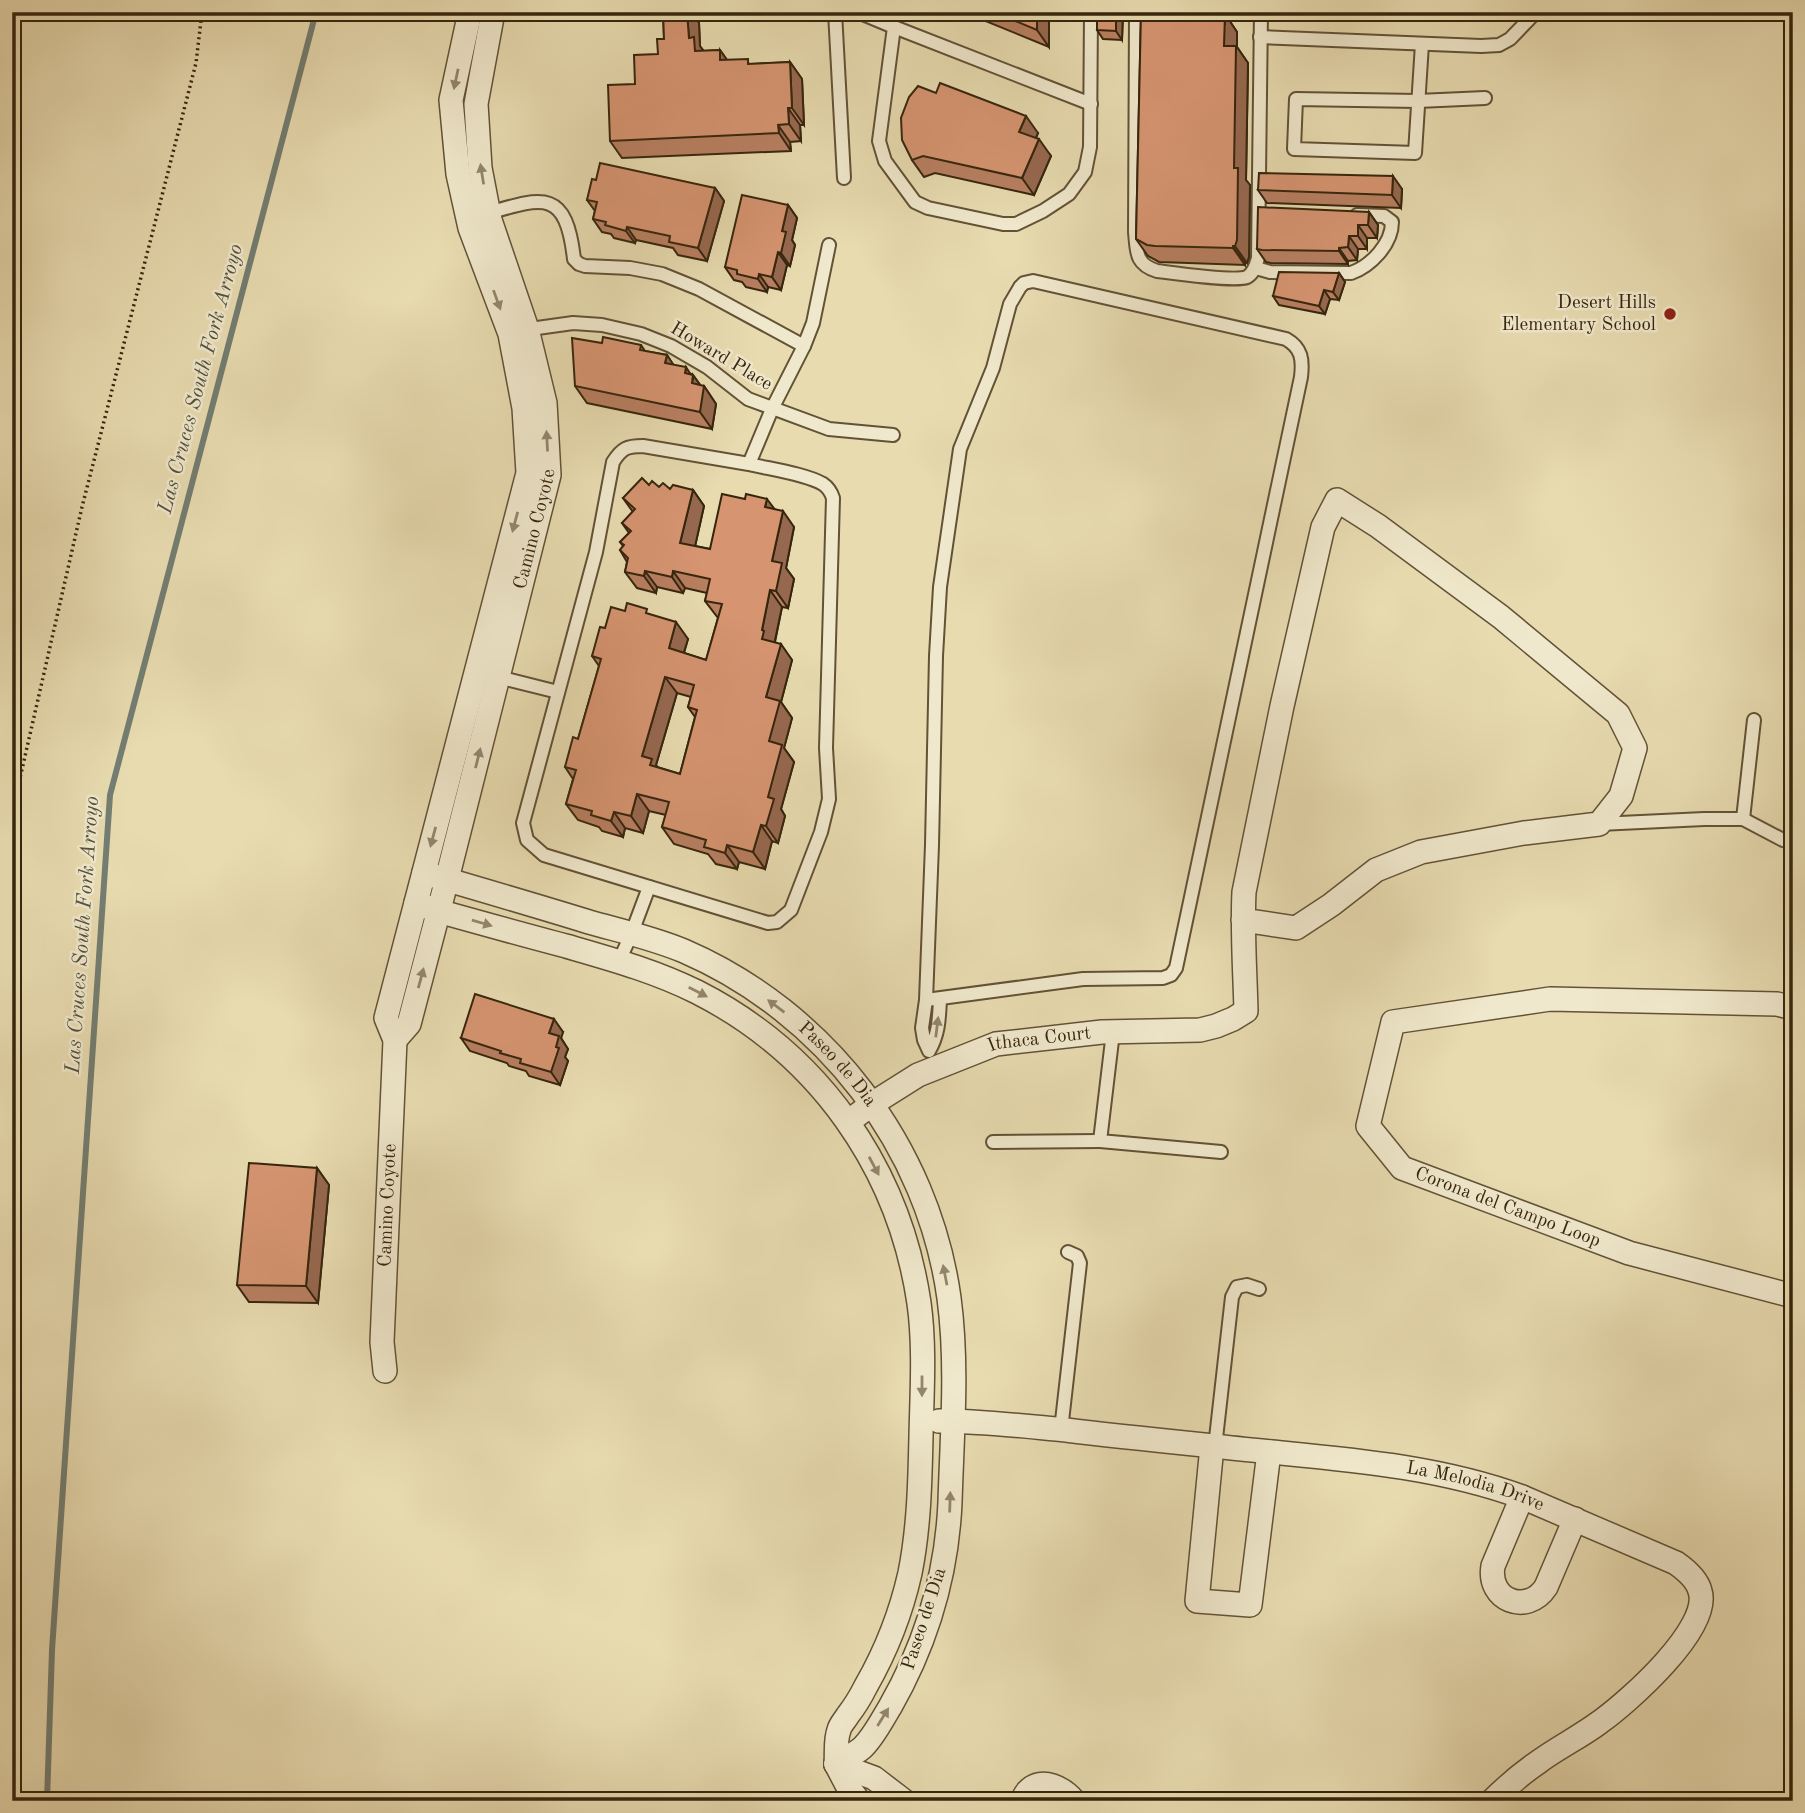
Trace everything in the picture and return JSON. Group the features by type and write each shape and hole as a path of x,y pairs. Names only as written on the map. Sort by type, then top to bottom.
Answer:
{"street":[{"name":"Camino Coyote","path":"396,1040 409,1024 447,879 528,473 518,332 479,216 458,174 451,100 470,12"},
{"name":"Camino Coyote","path":"479,216 480,168 476,104 493,12"},
{"path":"1337,500 1378,526 1501,617 1618,714 1635,748 1621,796 1599,824 1421,852 1376,870 1296,928 1242,920 1244,892 1290,668 1322,527 1337,500"},
{"name":"Camino Coyote","path":"385,1371 382,1342 396,1040 386,1018 424,873 487,675"},
{"name":"Paseo de Dia","path":"424,873 659,942 705,961 745,984 802,1026 853,1078 889,1129 911,1171 939,1247 952,1328 952,1421 945,1554 919,1647 904,1681 862,1747 836,1764"},
{"name":"Paseo de Dia","path":"416,903 618,961 678,983 718,1003 770,1039 826,1093 859,1137 885,1186 913,1272 921,1321 922,1421 918,1519 910,1574 897,1618 881,1658 839,1729 836,1764"},
{"name":"Ithaca Court","path":"848,1122 918,1075 931,1060 996,1044 1113,1032 1200,1030 1225,1022 1246,1011 1242,920"},
{"name":"Corona del Campo Loop","path":"1793,1007 1777,1004 1550,999 1393,1022 1368,1126 1402,1168 1629,1253 1793,1296"},
{"name":"La Melodia Drive","path":"922,1421 995,1423 1424,1469 1474,1481 1522,1497 1676,1563 1686,1570 1701,1591 1701,1604 1698,1618 1673,1653 1638,1691 1599,1723 1514,1779 1492,1801"},
{"path":"1213,1446 1197,1601 1250,1605 1269,1452"},
{"path":"1522,1497 1493,1566 1494,1587 1505,1597 1526,1602 1541,1595 1575,1519"},
{"path":"836,1764 859,1801"},
{"path":"836,1764 874,1778 904,1801"},
{"path":"1022,1801 1029,1790 1047,1784 1067,1793 1074,1801"}],"lane":[{"path":"835,12 844,178"},
{"path":"858,12 1090,104"},
{"path":"894,26 879,141 885,161 915,202 928,208 1003,224 1016,224 1069,194 1085,172 1090,147 1091,12"},
{"path":"1136,12 1135,232 1140,262 1146,268 1157,271 1232,279 1247,277 1256,268 1258,258 1261,12"},
{"path":"1260,37 1499,45 1536,12"},
{"path":"1422,44 1418,101 1415,153 1294,149 1296,99 1418,101 1485,98"},
{"path":"479,216 524,203 548,203 556,206 566,218 574,259 579,264 586,267 630,268 662,274 699,289 804,346"},
{"path":"1258,211 1272,212"},
{"path":"1256,268 1270,272 1351,273 1362,269 1374,259 1392,232 1392,222 1384,216 1342,214"},
{"path":"749,464 813,323 829,245"},
{"path":"926,1000 1083,979 1163,978 1171,975 1176,968 1301,377 1303,361 1294,343 1033,281 1024,283 1016,292 1010,304 993,368 960,449 940,587 926,1000 922,1028 931,1060"},
{"name":"Howard Place","path":"518,332 573,323 602,325 641,334 671,346 707,367 748,399 772,409 829,429 893,435"},
{"path":"628,446 643,446 749,464 821,483 831,491 833,498 826,748 830,799 791,910 778,922 768,923 544,855 527,840 523,823 558,692 596,552 613,461 620,450 628,446"},
{"path":"487,675 558,692"},
{"path":"1743,819 1754,720"},
{"path":"1599,824 1743,819 1783,840 1793,842"},
{"path":"618,961 649,887"},
{"path":"931,1060 938,1030 940,999"},
{"path":"1100,1141 1113,1032"},
{"path":"993,1142 1100,1141 1221,1152"},
{"path":"1061,1430 1080,1263 1077,1256 1068,1252"},
{"path":"1213,1446 1232,1297 1237,1287 1247,1285 1259,1289"}],"path":[{"path":"12,947 20,778 86,494 197,63 202,12"}],"building":[{"path":"663,12 687,12 689,38 694,37 695,51 720,50 720,60 748,59 748,64 790,62 792,108 788,108 789,124 778,125 779,133 610,141 608,85 635,84 634,55 658,54 657,39 664,39"},
{"path":"994,12 1037,12 1037,30"},
{"path":"1097,12 1116,12 1116,31 1097,30"},
{"path":"1141,12 1225,14 1224,46 1236,46 1234,168 1238,168 1237,240 1233,248 1155,246 1136,239"},
{"path":"940,83 1026,116 1019,132 1039,139 1022,178 923,156 912,160 902,140 901,118 909,97 918,86 936,93"},
{"path":"600,163 715,188 698,248 669,242 670,236 627,227 626,231 593,219 597,202 587,200 592,179 596,180"},
{"path":"1259,173 1393,176 1392,195 1258,190"},
{"path":"742,195 788,205 782,231 786,232 772,277 759,274 758,279 737,274 737,270 725,267"},
{"path":"1258,207 1369,212 1368,225 1358,225 1358,236 1349,236 1348,247 1339,248 1339,251 1262,250 1257,249"},
{"path":"1279,272 1339,273 1333,292 1324,290 1319,306 1273,296"},
{"path":"603,337 641,345 640,350 667,355 665,363 686,367 685,373 693,375 692,383 704,386 700,412 575,386 572,338 602,343"},
{"path":"642,478 649,485 652,481 659,487 663,483 670,489 673,485 693,490 680,543 710,549 722,494 745,499 746,494 767,499 765,507 783,511 772,561 782,563 776,591 770,590 762,630 762,639 781,644 766,697 780,701 769,741 782,745 768,797 774,799 766,826 761,825 753,852 727,845 725,853 704,847 706,840 662,827 669,802 637,794 631,816 614,812 611,821 591,815 592,811 566,804 576,770 565,767 573,737 578,739 601,659 592,656 600,627 605,628 611,607 625,611 627,603 647,609 646,613 676,622 669,648 706,660 722,604 705,601 710,579 673,571 672,577 645,571 644,576 625,572 628,558 620,550 624,545 620,542 631,531 622,523 635,509 623,498","holes":["665,677 694,685 688,707 697,710 680,774 650,765 652,759 642,756"]},
{"path":"475,994 554,1019 549,1033 559,1036 556,1047 559,1048 551,1072 520,1063 521,1059 461,1038"},
{"path":"249,1163 317,1168 306,1286 237,1285"}],"waterway":[{"name":"Las Cruces South Fork Arroyo","path":"47,1801 52,1650 110,795 316,12"}],"place":[{"name":"Desert Hills Elementary School","path":"1670,314"}]}
